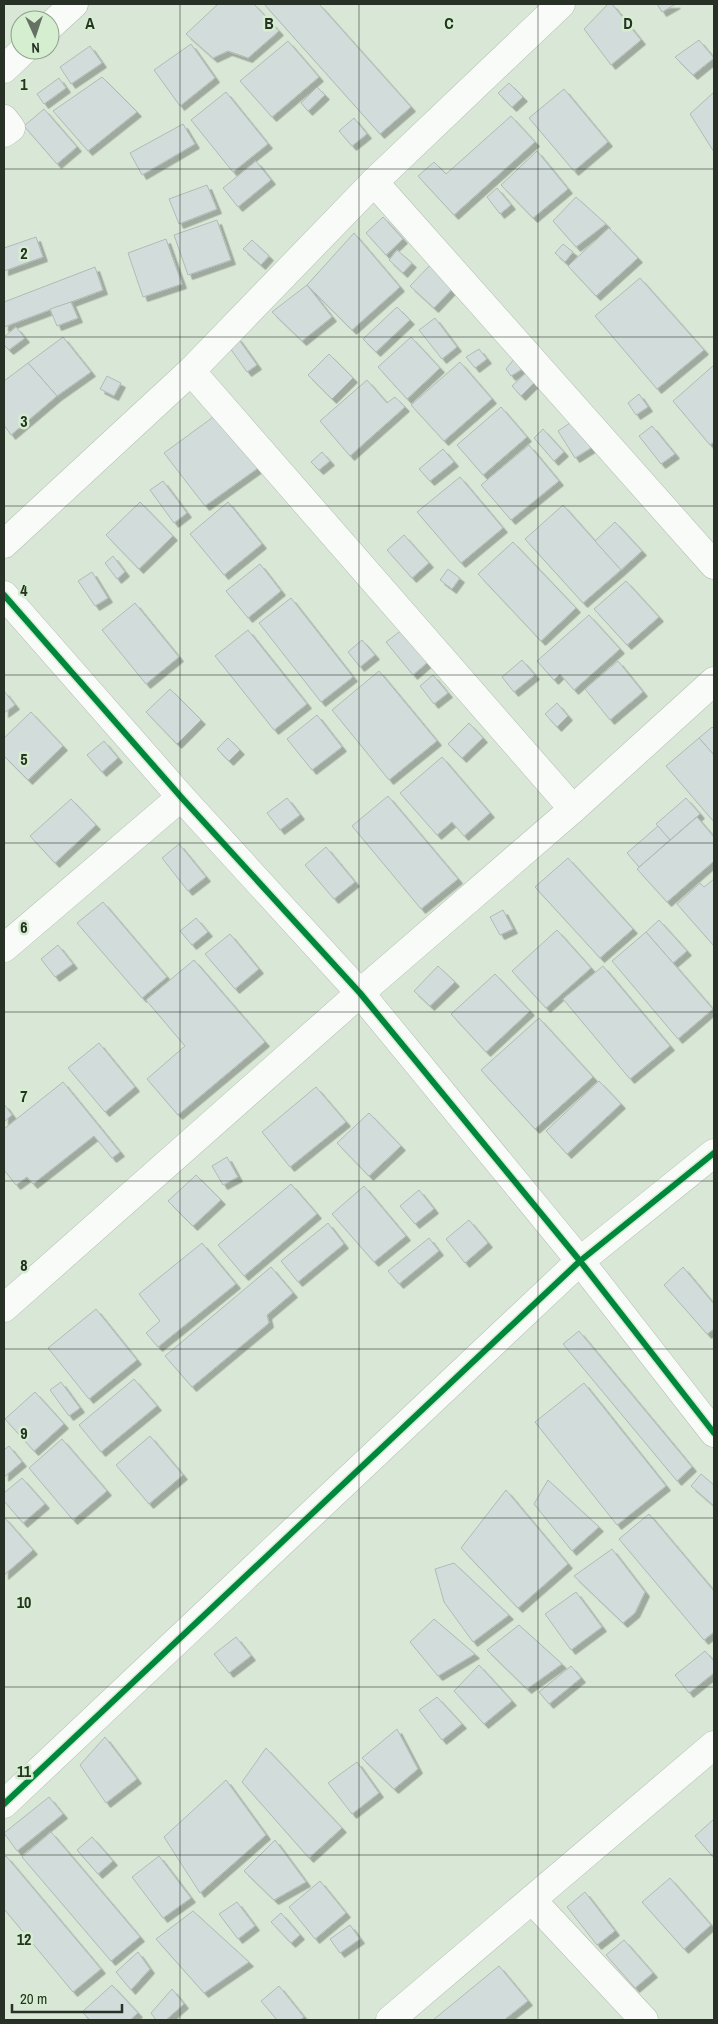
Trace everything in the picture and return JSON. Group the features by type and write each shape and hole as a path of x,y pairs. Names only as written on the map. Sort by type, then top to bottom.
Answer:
{"street":[{"path":"60,17 74,4"},
{"path":"4,544 191,370 374,182 561,4"},
{"path":"4,69 13,60"},
{"path":"4,118 11,128 4,133"},
{"path":"374,182 714,565"},
{"path":"191,370 573,809"},
{"path":"4,596 181,797 360,993 580,1261 714,1433"},
{"path":"4,1308 360,993 573,809 714,681"},
{"path":"4,948 181,797"},
{"path":"4,1804 580,1261 714,1153"},
{"path":"390,2020 714,1745"},
{"path":"532,1900 644,2020"}],"building":[{"path":"218,4 254,4 279,31 248,58 228,51 213,58 186,34"},
{"path":"264,4 319,4 411,107 380,134"},
{"path":"608,4 612,4 641,40 611,65 584,29"},
{"path":"657,4 676,4 662,12"},
{"path":"699,40 714,58 693,75 675,57"},
{"path":"288,41 319,77 272,117 240,81"},
{"path":"191,44 215,78 180,106 154,70"},
{"path":"90,46 102,63 71,84 60,67"},
{"path":"102,77 137,112 88,151 53,111"},
{"path":"59,78 66,88 44,104 37,94"},
{"path":"509,83 523,97 512,107 498,93"},
{"path":"317,87 325,95 308,111 301,103"},
{"path":"564,89 608,142 574,171 529,118"},
{"path":"226,92 268,144 233,172 191,120"},
{"path":"714,92 714,152 690,114"},
{"path":"44,109 77,147 57,164 24,126"},
{"path":"511,116 535,142 454,215 418,176 434,162 446,174"},
{"path":"354,118 367,134 352,146 339,131"},
{"path":"183,124 195,144 142,175 130,153"},
{"path":"537,151 568,189 533,218 501,185"},
{"path":"256,161 271,180 238,207 223,188"},
{"path":"207,185 217,209 179,224 169,199"},
{"path":"497,188 511,205 500,214 487,197"},
{"path":"576,197 606,224 576,247 553,221"},
{"path":"383,217 403,239 386,255 366,233"},
{"path":"217,220 231,260 188,275 174,235"},
{"path":"609,228 638,258 596,296 568,266"},
{"path":"354,233 400,287 352,330 307,285"},
{"path":"36,237 43,257 4,271 4,248"},
{"path":"166,239 182,284 143,297 128,253"},
{"path":"252,240 269,256 261,265 243,249"},
{"path":"563,244 573,252 565,262 555,253"},
{"path":"397,250 412,263 403,273 389,260"},
{"path":"431,264 455,286 434,308 410,286"},
{"path":"95,267 103,290 4,327 4,302"},
{"path":"640,278 704,350 657,389 595,316"},
{"path":"307,285 332,317 302,341 272,312"},
{"path":"71,302 78,318 57,326 50,309"},
{"path":"397,307 410,320 376,352 363,339"},
{"path":"435,318 457,347 442,359 419,330"},
{"path":"16,327 25,338 9,350 4,345 4,337"},
{"path":"63,337 91,372 57,396 28,363"},
{"path":"237,337 257,365 247,372 227,344"},
{"path":"411,337 440,368 407,399 378,367"},
{"path":"479,349 487,359 475,368 466,357"},
{"path":"329,354 353,378 332,399 308,375"},
{"path":"515,358 524,368 511,376 506,369"},
{"path":"460,362 492,399 444,441 411,405"},
{"path":"28,363 57,396 11,435 4,425 4,381"},
{"path":"714,365 714,442 710,445 673,401"},
{"path":"528,371 537,380 521,396 512,386"},
{"path":"107,376 121,383 114,396 100,389"},
{"path":"367,380 387,403 395,397 405,407 350,456 320,421"},
{"path":"639,394 648,407 636,415 628,403"},
{"path":"501,407 527,437 483,475 457,445"},
{"path":"220,412 261,466 205,506 164,453"},
{"path":"573,421 591,448 575,458 558,431"},
{"path":"652,426 675,454 661,464 639,436"},
{"path":"543,429 564,452 554,461 534,438"},
{"path":"529,445 559,481 511,520 481,485"},
{"path":"443,449 454,462 430,481 419,469"},
{"path":"322,452 330,461 319,470 311,462"},
{"path":"460,477 503,528 461,563 417,512"},
{"path":"163,481 187,513 174,523 150,490"},
{"path":"140,502 173,536 139,569 106,535"},
{"path":"228,502 262,544 224,575 190,534"},
{"path":"563,505 621,570 583,603 525,539"},
{"path":"615,522 642,551 621,570 595,541"},
{"path":"404,535 429,563 412,578 387,550"},
{"path":"513,542 576,608 541,641 478,574"},
{"path":"113,556 125,572 117,579 105,563"},
{"path":"260,564 281,591 248,618 226,591"},
{"path":"448,569 460,578 452,589 440,580"},
{"path":"92,572 108,598 95,606 78,581"},
{"path":"626,581 659,617 627,645 594,609"},
{"path":"291,598 353,677 321,702 259,623"},
{"path":"135,603 179,657 146,684 102,630"},
{"path":"589,615 620,649 574,690 560,674 554,680 537,661"},
{"path":"248,630 307,704 274,730 215,656"},
{"path":"402,630 428,662 413,675 386,642"},
{"path":"362,640 375,655 360,667 348,652"},
{"path":"522,660 535,675 514,692 502,677"},
{"path":"618,661 643,692 610,720 585,689"},
{"path":"379,671 437,741 389,780 332,710"},
{"path":"433,675 448,693 434,704 420,686"},
{"path":"170,689 201,720 177,744 146,712"},
{"path":"4,691 15,705 4,713"},
{"path":"557,703 568,716 557,727 545,714"},
{"path":"31,712 63,746 28,780 4,756 4,738"},
{"path":"317,715 342,747 312,770 287,739"},
{"path":"469,723 483,738 462,758 448,744"},
{"path":"712,727 714,729 714,755 699,738"},
{"path":"228,738 240,750 229,761 217,749"},
{"path":"699,738 714,755 714,822 666,766"},
{"path":"104,741 118,758 102,772 87,755"},
{"path":"442,757 490,813 464,836 452,822 437,835 400,793"},
{"path":"388,796 458,879 421,909 352,826"},
{"path":"287,798 300,815 280,830 267,813"},
{"path":"686,798 700,814 670,840 656,824"},
{"path":"71,799 96,825 55,863 30,836"},
{"path":"697,817 714,837 714,861 667,902 637,869"},
{"path":"658,826 670,840 639,867 627,853"},
{"path":"179,844 206,877 188,891 162,858"},
{"path":"326,847 355,882 334,899 305,865"},
{"path":"568,858 633,929 600,958 535,887"},
{"path":"714,879 714,946 677,904 700,883 704,887"},
{"path":"103,902 167,977 142,998 77,923"},
{"path":"503,910 513,929 500,935 490,917"},
{"path":"196,918 208,932 192,945 180,931"},
{"path":"659,920 687,951 673,963 646,932"},
{"path":"557,930 591,968 546,1008 512,971"},
{"path":"646,932 713,1009 678,1039 612,961"},
{"path":"230,934 259,969 235,989 205,954"},
{"path":"58,945 73,964 55,977 41,959"},
{"path":"194,960 265,1042 178,1115 147,1079 185,1046 146,1000"},
{"path":"438,966 455,982 430,1006 414,991"},
{"path":"603,966 670,1046 630,1079 563,999"},
{"path":"495,974 530,1011 486,1052 451,1014"},
{"path":"539,1018 593,1077 535,1129 481,1070"},
{"path":"99,1043 135,1087 105,1112 68,1068"},
{"path":"599,1081 621,1104 567,1154 546,1131"},
{"path":"63,1082 120,1152 112,1158 94,1136 33,1184 27,1177 16,1185 4,1170 4,1129"},
{"path":"316,1087 346,1122 290,1167 262,1132"},
{"path":"4,1104 12,1115 4,1122"},
{"path":"369,1113 401,1146 369,1176 337,1143"},
{"path":"227,1157 238,1177 223,1185 212,1166"},
{"path":"196,1175 221,1200 193,1226 168,1201"},
{"path":"291,1184 317,1214 244,1276 218,1245"},
{"path":"364,1186 406,1236 374,1262 332,1214"},
{"path":"419,1190 434,1209 415,1224 400,1206"},
{"path":"469,1220 488,1243 465,1263 446,1239"},
{"path":"328,1223 344,1244 298,1282 281,1261"},
{"path":"429,1238 439,1251 399,1284 388,1271"},
{"path":"202,1243 236,1284 158,1347 146,1333 160,1321 139,1294"},
{"path":"271,1267 293,1293 267,1315 269,1323 192,1387 165,1356"},
{"path":"683,1267 714,1304 714,1329 707,1334 664,1285"},
{"path":"96,1309 137,1360 89,1399 48,1348"},
{"path":"579,1331 692,1467 677,1481 563,1344"},
{"path":"134,1379 157,1406 101,1452 79,1425"},
{"path":"61,1382 80,1408 69,1416 50,1390"},
{"path":"584,1383 666,1486 617,1525 535,1422"},
{"path":"35,1392 64,1424 34,1451 5,1419"},
{"path":"150,1436 183,1475 149,1504 116,1465"},
{"path":"62,1439 107,1491 73,1520 29,1468"},
{"path":"9,1446 22,1462 4,1477 4,1450"},
{"path":"701,1474 714,1485 714,1506 691,1486"},
{"path":"22,1478 45,1504 23,1523 4,1501 4,1493"},
{"path":"548,1480 599,1527 572,1551 534,1504"},
{"path":"506,1490 568,1564 518,1608 461,1548"},
{"path":"649,1514 714,1591 714,1632 704,1640 619,1539"},
{"path":"4,1517 33,1550 4,1575"},
{"path":"612,1549 645,1592 635,1613 623,1623 574,1576"},
{"path":"454,1563 509,1615 473,1642 444,1602 435,1569"},
{"path":"576,1592 602,1627 571,1650 545,1614"},
{"path":"434,1619 475,1654 438,1676 410,1642"},
{"path":"519,1625 562,1664 527,1689 487,1650"},
{"path":"236,1637 251,1656 229,1673 214,1654"},
{"path":"705,1651 714,1661 714,1673 689,1693 675,1675"},
{"path":"479,1665 512,1701 484,1724 454,1691"},
{"path":"571,1666 581,1678 549,1704 539,1692"},
{"path":"437,1697 462,1724 442,1740 419,1710"},
{"path":"397,1729 418,1769 394,1789 362,1758"},
{"path":"105,1737 137,1779 106,1803 80,1765"},
{"path":"266,1748 342,1828 309,1858 242,1782"},
{"path":"357,1762 379,1793 352,1814 328,1783"},
{"path":"226,1780 266,1835 200,1893 164,1837"},
{"path":"49,1797 63,1814 17,1851 4,1833"},
{"path":"714,1819 714,1858 695,1836"},
{"path":"51,1832 140,1937 111,1961 22,1857"},
{"path":"92,1837 113,1861 98,1874 77,1850"},
{"path":"275,1840 306,1882 274,1900 244,1871"},
{"path":"6,1856 101,1969 73,1992 4,1909 4,1858"},
{"path":"159,1856 191,1898 163,1918 132,1877"},
{"path":"670,1878 711,1925 684,1949 642,1902"},
{"path":"320,1881 346,1913 315,1939 289,1907"},
{"path":"585,1892 615,1931 597,1945 567,1907"},
{"path":"237,1902 255,1926 238,1939 219,1914"},
{"path":"193,1911 249,1962 204,1993 156,1939"},
{"path":"281,1913 300,1935 291,1943 271,1922"},
{"path":"350,1925 360,1939 340,1953 330,1939"},
{"path":"624,1940 653,1973 635,1988 606,1955"},
{"path":"138,1952 150,1969 131,1990 116,1972"},
{"path":"499,1966 528,2001 504,2020 433,2020"},
{"path":"112,1985 138,2013 130,2020 90,2020 82,2012"},
{"path":"279,1986 304,2017 300,2020 277,2020 261,2001"},
{"path":"172,1989 184,2004 166,2020 156,2020 151,2013"}],"cycle path":[{"path":"4,595 181,797 360,993 580,1261 714,1433"},
{"path":"4,1804 580,1261 714,1153"}]}
